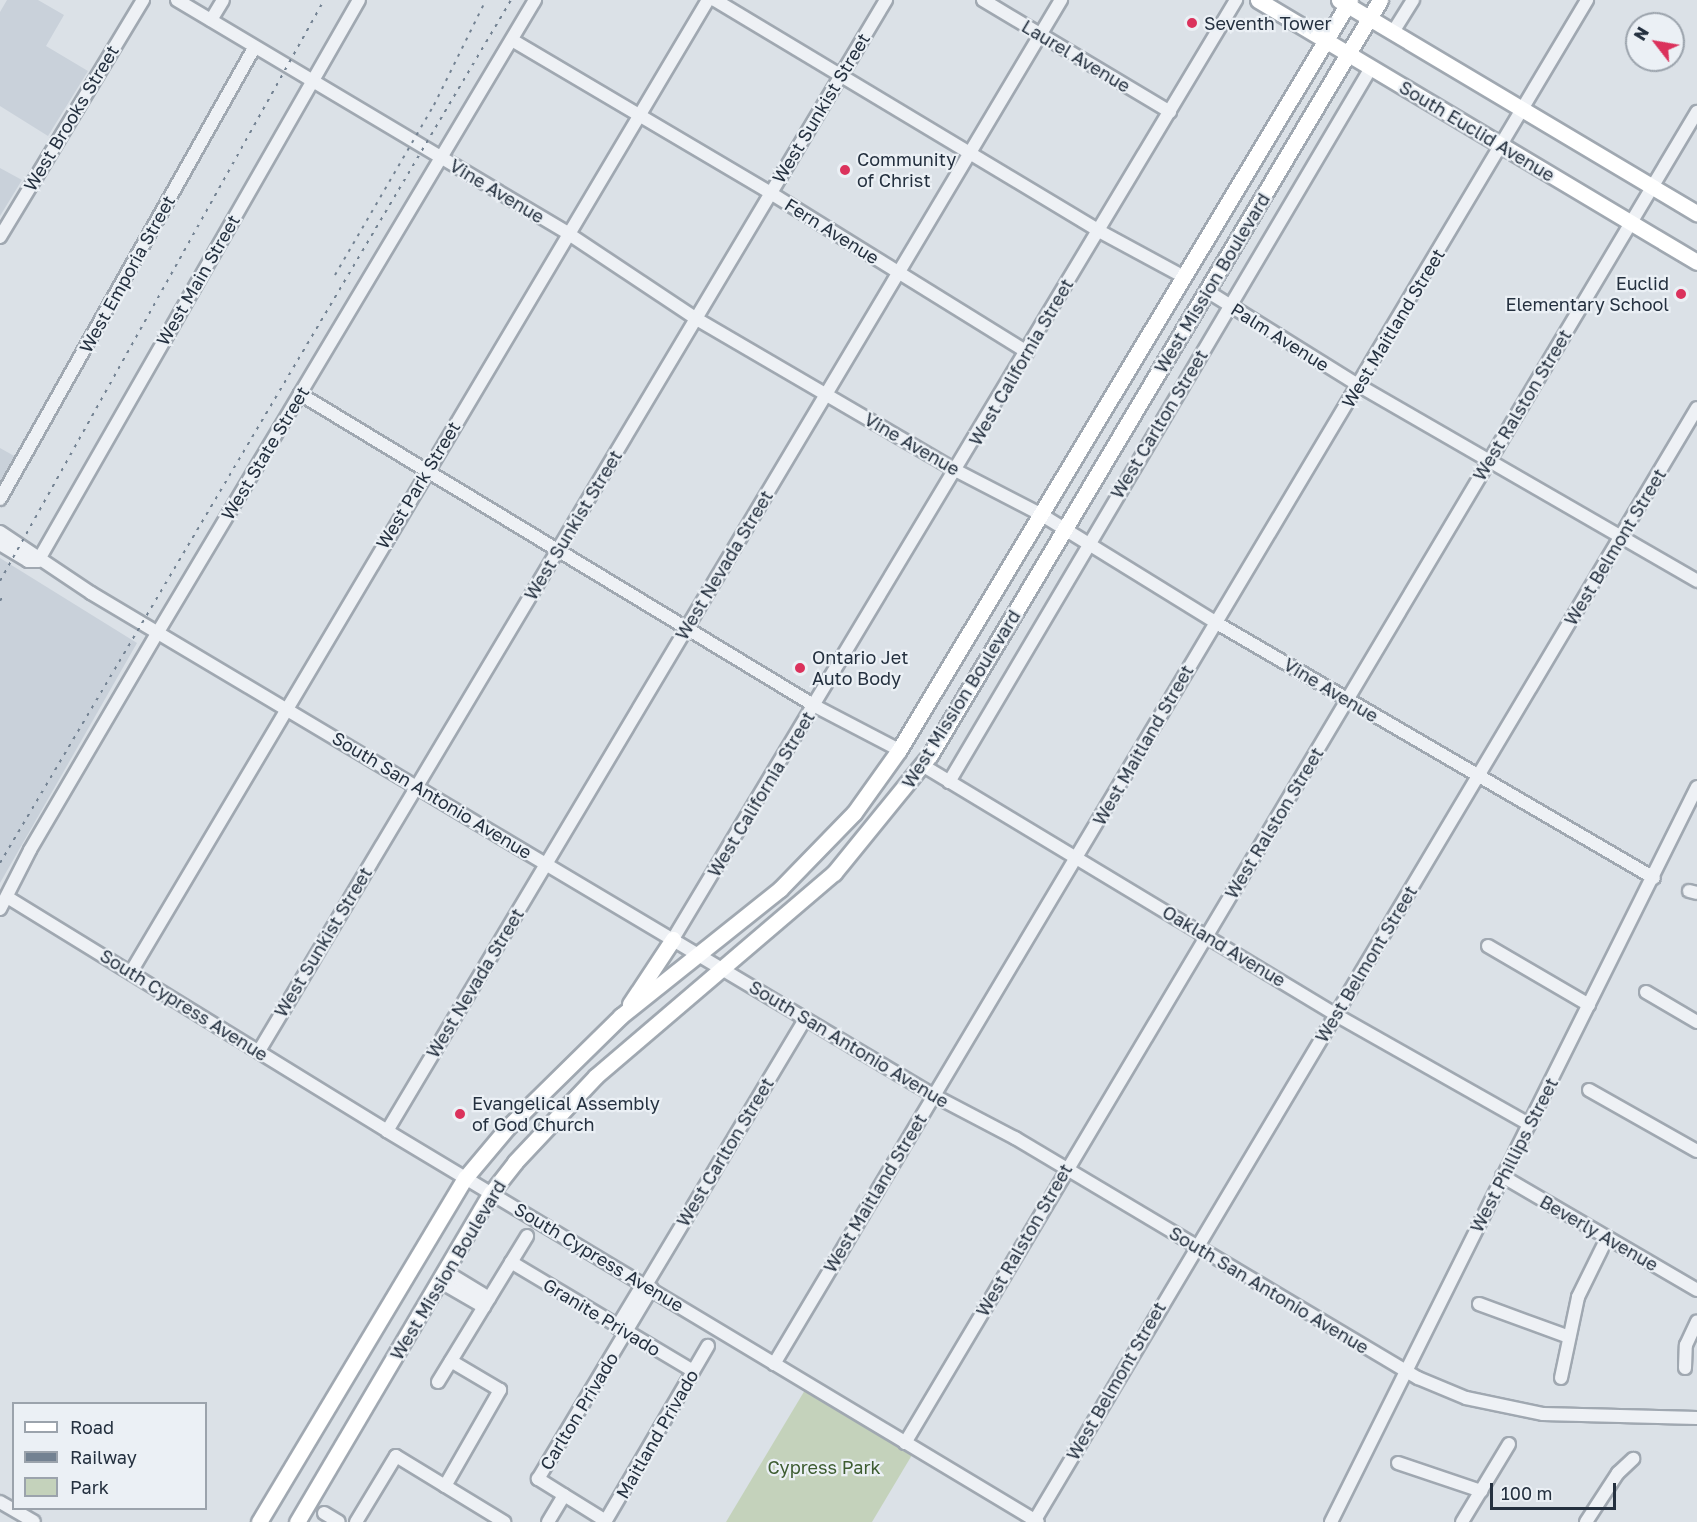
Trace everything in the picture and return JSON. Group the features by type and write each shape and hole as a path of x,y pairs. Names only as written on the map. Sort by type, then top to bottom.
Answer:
{"main road":[{"name":"South Euclid Avenue","path":"1257,0 1697,262"},
{"name":"West Mission Boulevard","path":"297,1522 492,1193 548,1124 596,1076 725,970 834,873 922,765 1065,531 1380,0"},
{"name":"West Mission Boulevard","path":"259,1522 465,1178 558,1074 621,1016 780,889 854,813 899,750 1042,515 1338,22 1346,2"},
{"path":"1346,2 1697,213"},
{"path":"621,1016 673,939"}],"street":[{"name":"West Brooks Street","path":"0,237 143,0"},
{"name":"Vine Avenue","path":"177,0 568,234 695,318 957,471 1042,515 1087,546 1477,778 1654,878"},
{"path":"211,20 223,0"},
{"name":"West Main Street","path":"38,561 359,0"},
{"name":"West State Street","path":"0,909 30,850 158,632 440,157 536,0"},
{"name":"West Park Street","path":"131,972 286,707 708,0"},
{"path":"715,0 1099,231 1184,277"},
{"name":"West Sunkist Street","path":"259,1051 558,551 769,192 886,0"},
{"name":"Laurel Avenue","path":"983,0 1170,112"},
{"name":"West Nevada Street","path":"387,1131 900,273 969,151 1060,0"},
{"name":"West California Street","path":"673,939 957,471 1236,0"},
{"path":"1393,32 1413,0"},
{"name":"West Maitland Street","path":"774,1364 1587,0"},
{"name":"Fern Avenue","path":"512,40 769,192 1027,352"},
{"name":"West Emporia Street","path":"0,499 254,48"},
{"name":"West Carlton Street","path":"949,782 1371,68"},
{"name":"West Ralston Street","path":"905,1443 1697,111"},
{"name":"Palm Avenue","path":"1207,291 1358,385 1697,581"},
{"path":"300,394 815,706 899,750"},
{"name":"West Belmont Street","path":"1036,1521 1196,1246 1697,408"},
{"name":"South San Antonio Avenue","path":"0,532 32,551 38,561 417,784 805,1019 933,1095 1066,1169 1405,1370 1466,1398 1543,1414 1697,1418"},
{"name":"South San Antonio Avenue","path":"0,544 28,561 38,561"},
{"name":"Oakland Avenue","path":"922,765 1336,1015 1529,1124"},
{"name":"West Phillips Street","path":"1330,1522 1502,1176 1654,878 1697,787"},
{"name":"South Cypress Avenue","path":"7,897 387,1131 1036,1521"},
{"path":"1488,946 1589,1005"},
{"path":"1646,992 1697,1022"},
{"name":"West Carlton Street","path":"647,1286 805,1019"},
{"path":"1589,1090 1697,1151"},
{"name":"Beverly Avenue","path":"1502,1176 1697,1290"},
{"path":"438,1382 527,1236"},
{"path":"1561,1378 1578,1297 1607,1238"},
{"name":"Granite Privado","path":"510,1262 693,1371"},
{"path":"442,1276 487,1302"},
{"name":"Carlton Privado","path":"548,1522 564,1495 538,1479 647,1286"},
{"path":"1479,1304 1569,1337"},
{"path":"1685,1368 1686,1345 1697,1321"},
{"name":"Maitland Privado","path":"606,1521 708,1346"},
{"path":"445,1486 500,1390 451,1361"},
{"path":"1462,1522 1509,1444"},
{"path":"356,1522 396,1456 504,1522"},
{"path":"1586,1522 1618,1473 1633,1460"},
{"path":"1398,1463 1480,1491"},
{"path":"564,1495 606,1521"},
{"path":"14,1510 34,1522"},
{"path":"324,1513 339,1522"}],"shaded area":[{"path":"7,0 38,0 64,15 46,46 88,71 48,136 0,106 0,12"},
{"path":"0,168 22,180 0,216"},
{"path":"0,448 16,457 0,486"},
{"path":"0,558 137,643 0,883"}],"green space":[{"name":"Cypress Park","path":"805,1390 912,1455 872,1522 726,1522"}],"railway":[{"path":"0,581 324,0"},
{"path":"335,275 434,105 486,0"},
{"path":"0,863 511,0"},
{"path":"0,601 4,594"}],"place":[{"name":"Seventh Tower","path":"1192,23"},
{"name":"Community of Christ","path":"845,170"},
{"name":"Euclid Elementary School","path":"1681,294"},
{"name":"Ontario Jet Auto Body","path":"800,668"},
{"name":"Evangelical Assembly of God Church","path":"460,1114"}]}
